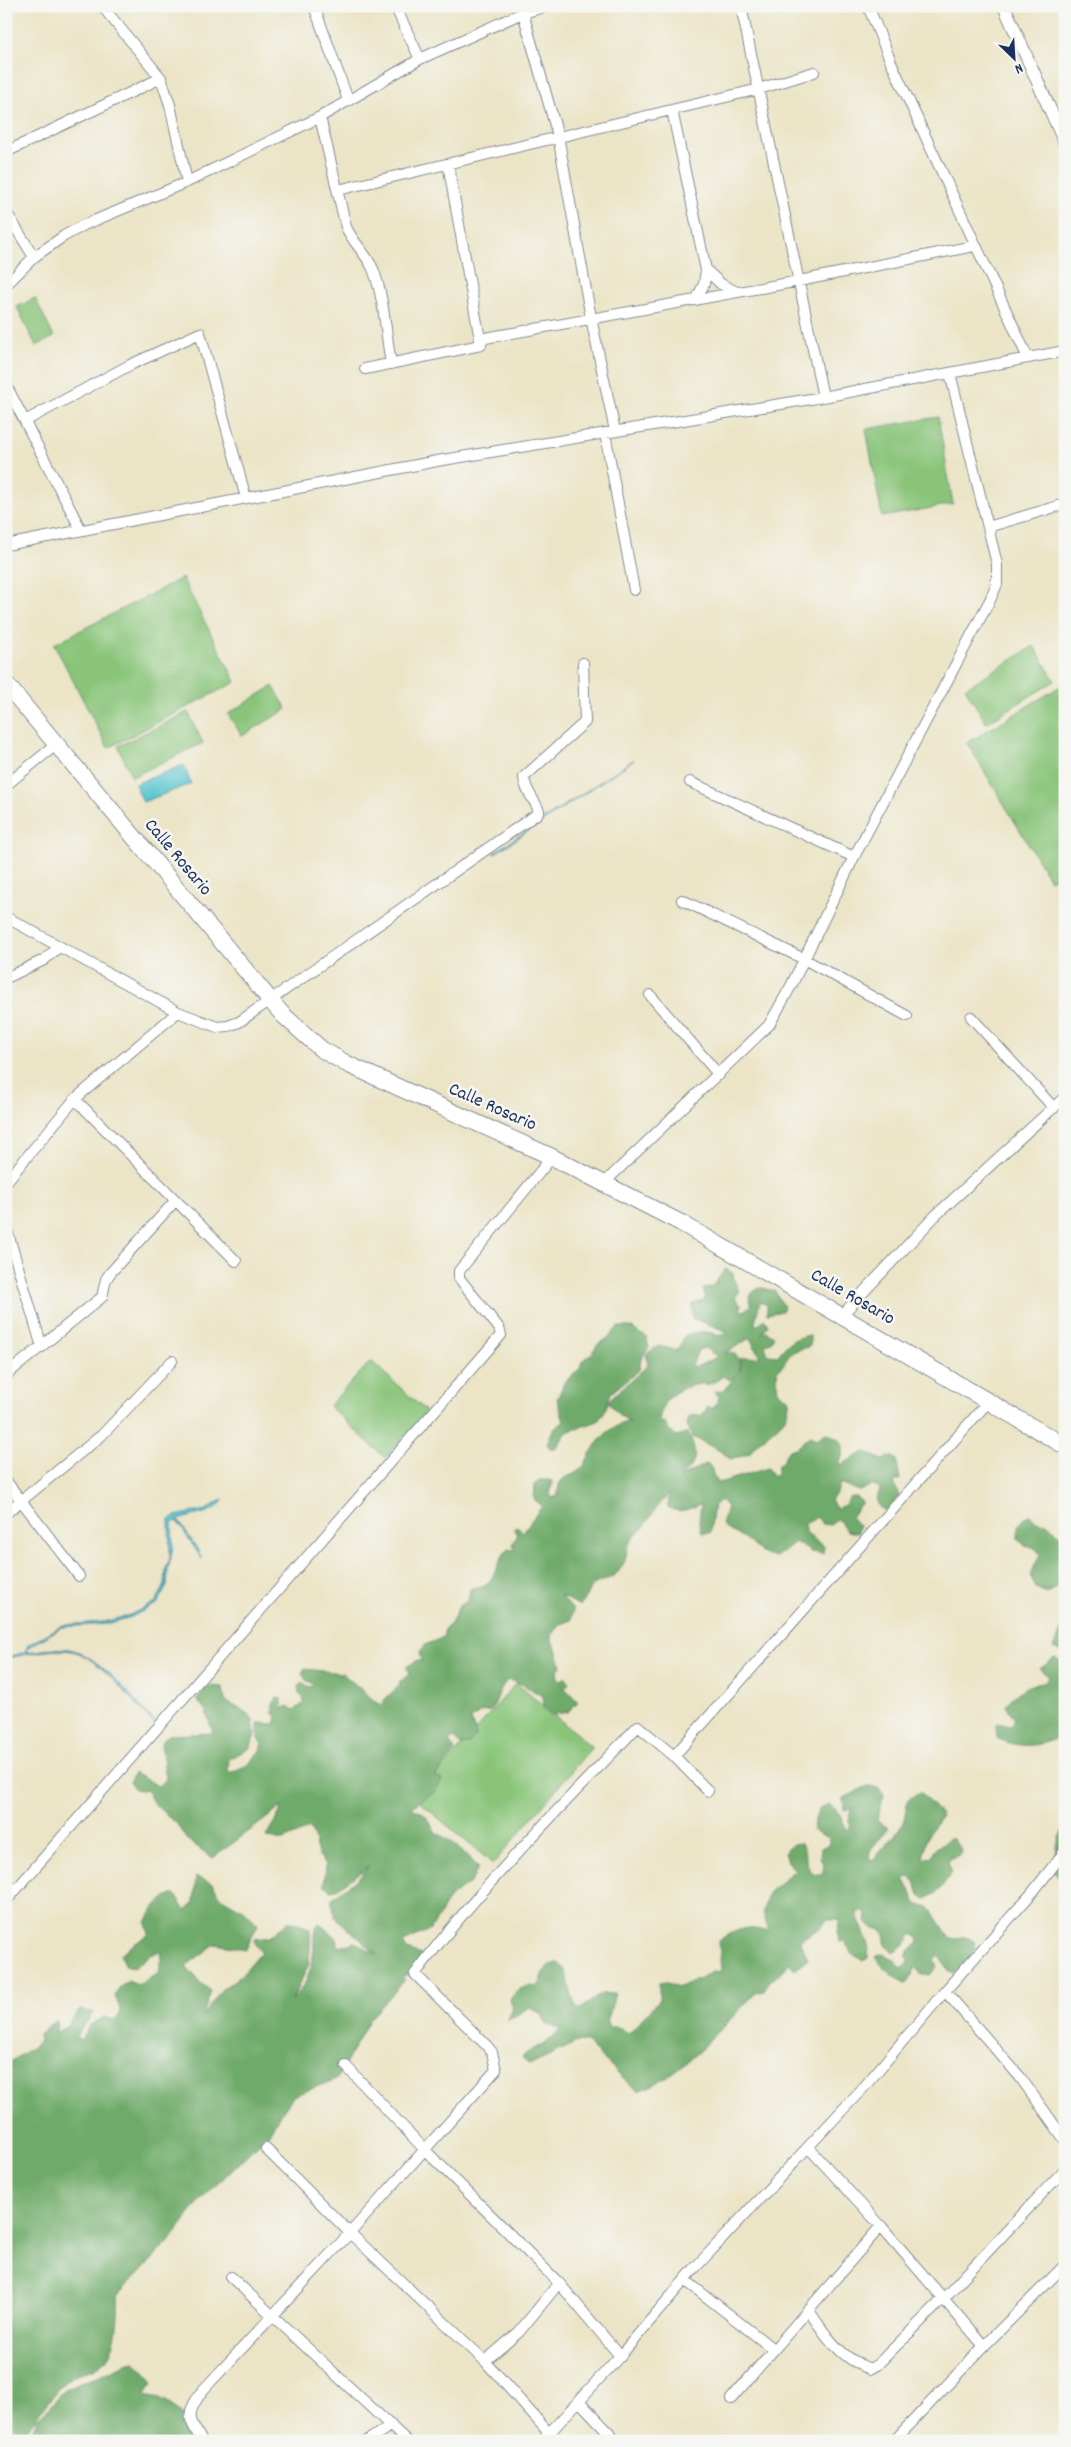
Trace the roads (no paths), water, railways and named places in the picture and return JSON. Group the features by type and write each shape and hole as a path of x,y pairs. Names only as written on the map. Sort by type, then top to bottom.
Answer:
{"main road":[{"name":"Calle Rosario","path":"6,684 270,1000 299,1030 322,1049 340,1060 552,1157 681,1223 1065,1446"}],"street":[{"path":"102,6 161,78 170,105 187,182"},
{"path":"314,6 348,100"},
{"path":"395,6 420,59"},
{"path":"6,285 34,257 64,236 84,225 187,182 320,116 420,59 523,10 547,6"},
{"path":"741,6 823,397"},
{"path":"868,6 891,62 918,117 974,246 1028,358"},
{"path":"1004,6 1065,143"},
{"path":"523,10 558,136 591,318 634,590"},
{"path":"338,190 558,136 759,90 814,72"},
{"path":"6,152 161,78"},
{"path":"672,110 706,270 704,284 696,300"},
{"path":"320,116 346,227 351,238 368,259 376,278 391,364"},
{"path":"365,369 480,346 448,164"},
{"path":"6,212 34,257"},
{"path":"480,339 799,281 974,246"},
{"path":"706,270 721,284 737,292"},
{"path":"25,421 130,365 200,332 246,498"},
{"path":"6,545 436,460 823,397 1065,352"},
{"path":"604,1183 770,1025 854,857 992,598 998,576 988,527 950,373"},
{"path":"6,385 81,530"},
{"path":"988,527 1065,504"},
{"path":"6,918 178,1012 217,1027 228,1026 270,1000 537,814 539,811 524,782 524,777 585,722 582,663"},
{"path":"6,785 57,744"},
{"path":"690,782 854,857"},
{"path":"682,900 804,958 907,1016"},
{"path":"6,978 39,963 59,947"},
{"path":"650,995 719,1074"},
{"path":"8,1177 75,1099 178,1012"},
{"path":"970,1017 1054,1108"},
{"path":"842,1315 935,1216 1065,1097"},
{"path":"75,1099 236,1261"},
{"path":"6,1901 501,1335 499,1328 459,1278 459,1271 552,1157"},
{"path":"6,1375 102,1297 106,1279 111,1272 175,1200"},
{"path":"6,1227 10,1257 42,1347"},
{"path":"6,1513 102,1435 172,1361"},
{"path":"674,1756 989,1401"},
{"path":"6,1481 79,1576"},
{"path":"202,2441 189,2416 190,2410 203,2390 350,2233 491,2078 496,2070 492,2052 487,2046 415,1974 487,1887 638,1726 674,1756 708,1791"},
{"path":"266,2149 350,2233 485,2361 546,2437 620,2356 685,2280 864,2087 944,1991 1032,1893 1065,1851"},
{"path":"944,1991 1014,2070 1065,2140"},
{"path":"346,2066 425,2150 559,2283 620,2356"},
{"path":"808,2147 881,2226 984,2346"},
{"path":"808,2309 842,2353 855,2362 870,2368 886,2359 1065,2169"},
{"path":"731,2399 881,2226"},
{"path":"894,2441 984,2346 1065,2265"},
{"path":"231,2276 407,2441"},
{"path":"685,2280 773,2349"},
{"path":"485,2361 519,2332 559,2283"},
{"path":"579,2401 617,2441"},
{"path":"367,2441 391,2426"}],"water":[{"path":"633,760 494,854 493,853"},
{"path":"184,765 191,784 143,802 135,784"},
{"path":"223,1499 220,1504 211,1510 178,1520 202,1559 177,1521 172,1523 173,1547 167,1586 158,1603 131,1617 106,1624 62,1627 26,1649 28,1645 63,1625 104,1622 130,1615 156,1602 165,1585 166,1569 170,1558 169,1520 175,1516 206,1510"},
{"path":"26,1649 27,1652 69,1649 81,1653 88,1658 79,1653 63,1650 6,1658 25,1652"},
{"path":"90,1658 104,1669 128,1692 157,1724 158,1728 131,1698"}]}
